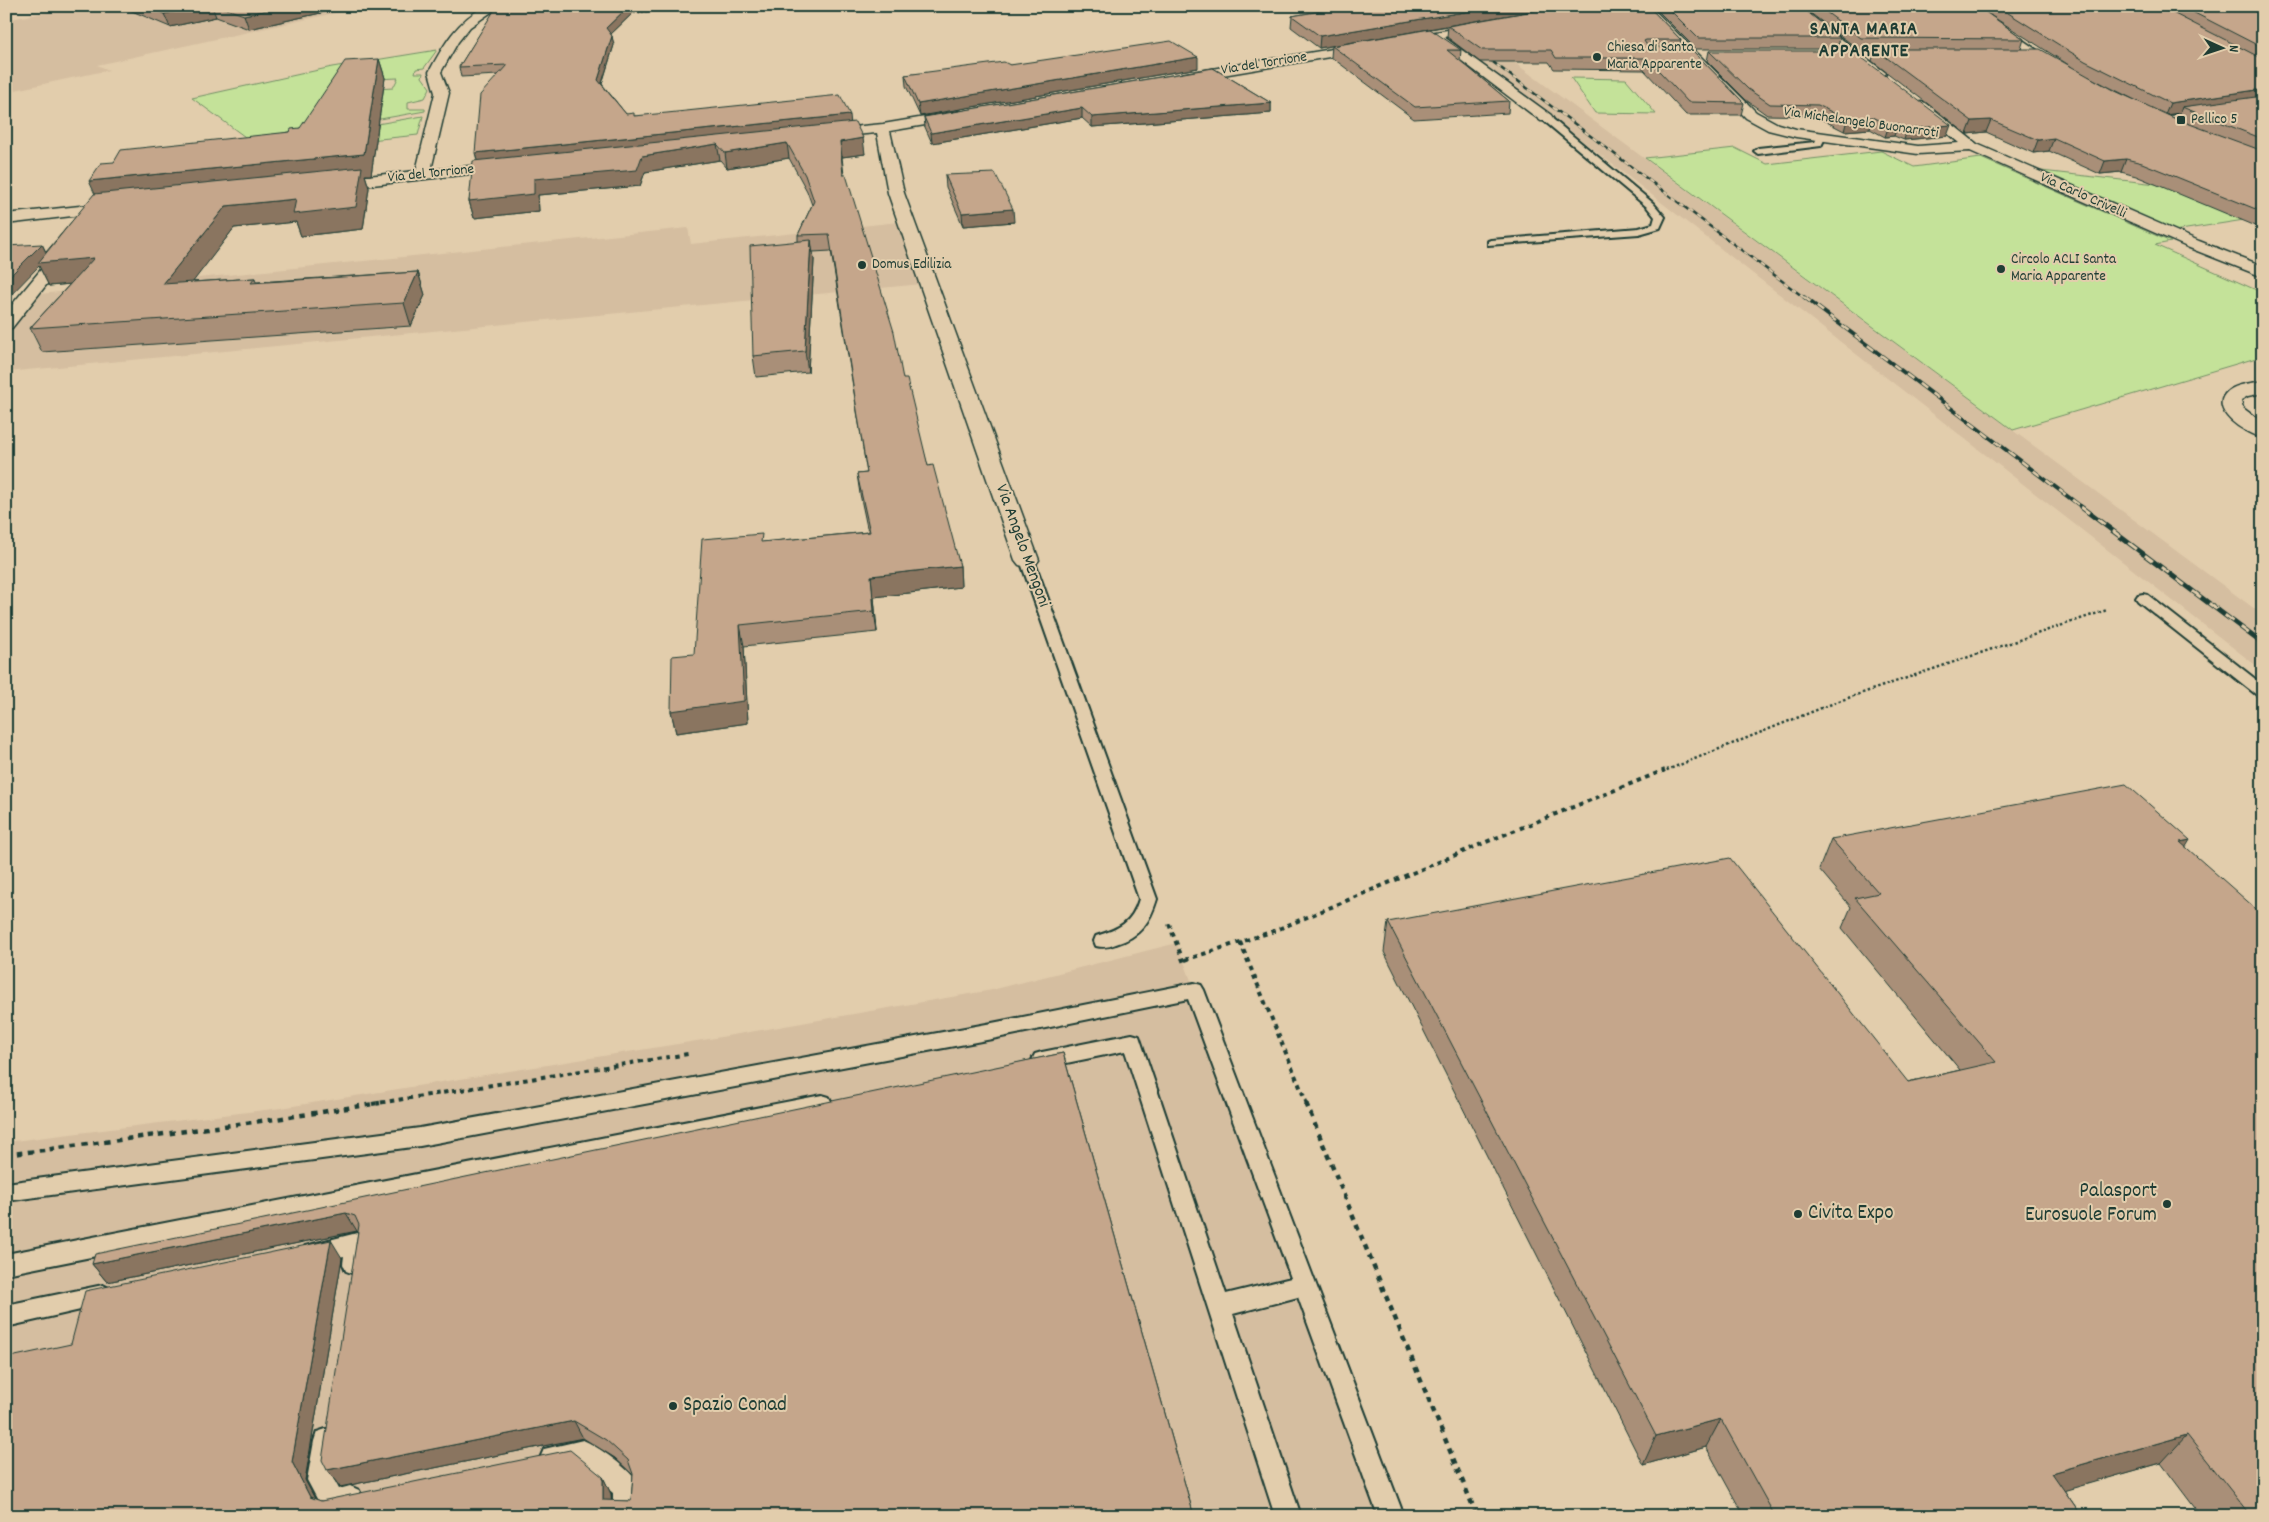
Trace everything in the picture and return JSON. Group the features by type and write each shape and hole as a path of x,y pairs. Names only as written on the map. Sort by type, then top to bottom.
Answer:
{"street":[{"path":"422,175 442,93 442,88 434,76 435,72 460,29 478,14 495,6"},
{"name":"Via Michelangelo Buonarroti","path":"1643,6 1688,55 1757,119 1784,130 1918,150 1972,147"},
{"path":"1791,6 1889,81"},
{"path":"1965,6 2068,74"},
{"name":"Via del Torrione","path":"1170,80 1495,25"},
{"path":"1433,36 1449,44 1546,118"},
{"path":"1688,55 1706,55"},
{"path":"1839,55 1876,55"},
{"path":"2019,55 2038,55"},
{"path":"1912,99 1972,147"},
{"path":"2140,111 2184,131"},
{"path":"804,136 883,128 973,113"},
{"name":"Via Angelo Mengoni","path":"883,128 896,193 1027,560"},
{"name":"Via Carlo Crivelli","path":"1972,147 2193,244 2210,249 2263,272"},
{"name":"Via del Torrione","path":"313,186 520,165"},
{"path":"6,219 129,206"},
{"path":"6,324 99,209"},
{"name":"Via Carlo Crivelli","path":"2193,244 2207,259 2263,284"},
{"path":"2263,387 2236,394 2231,401 2231,407 2237,414 2263,432"}],"lane":[{"path":"2156,119 2211,111"},
{"path":"1491,243 1639,231 1657,226 1660,217 1650,205 1546,118"},
{"path":"1758,151 1818,144 1822,136"},
{"name":"Via Angelo Mengoni","path":"1027,560 1148,900 1144,915 1133,929 1116,938 1103,941"},
{"path":"2143,598 2263,693"},
{"path":"6,1192 420,1137 982,1032 1194,990 1391,1516"},
{"path":"1024,1063 1132,1042 1288,1516"},
{"path":"6,1264 838,1100"},
{"path":"289,1258 357,1243 350,1290"},
{"path":"1219,1306 1305,1285"},
{"path":"6,1316 123,1292"},
{"path":"329,1422 320,1480 333,1503 371,1495"},
{"path":"535,1462 583,1452 626,1487 626,1516"}],"path":[{"path":"622,14 691,6"},
{"path":"1174,963 1274,931 1491,840 1839,701 2107,610"},
{"path":"1240,942 1477,1516"},
{"path":"6,1155 276,1119 690,1054"}],"shaded area":[{"path":"80,6 367,6 97,65 109,70 6,92 6,20"},
{"path":"1449,37 1496,49 2263,615 2263,671"},
{"path":"899,222 922,284 6,372 6,324 30,295 688,228 691,244"},
{"path":"1177,943 1391,1516 6,1516 6,1142 281,1108 715,1038 992,990"}],"green space":[{"path":"437,50 424,68 416,69 415,73 423,73 422,77 430,88 425,98 408,102 408,109 425,109 425,111 252,142 192,98 332,67","holes":["398,78 393,88 345,91 351,80"]},
{"path":"1571,78 1626,79 1656,114 1595,113"},
{"path":"423,116 418,135 265,151 257,145"},
{"name":"Circolo ACLI Santa Maria Apparente","path":"1735,148 1767,164 1881,151 1914,167 1981,158 2171,242 2155,245 2263,293 2263,356 2013,430 1645,158"},
{"path":"2033,170 2227,192 2263,217 2174,231"}],"building":[{"path":"147,6 200,6 164,14"},
{"path":"218,6 286,6 244,15"},
{"path":"492,6 629,6 606,28 612,36 598,80 626,114 634,113 634,116 840,95 850,115 475,153 480,95 507,65 459,67 495,9"},
{"path":"1349,6 1500,6 1320,36 1292,16"},
{"path":"1562,6 1648,6 1681,40 1646,40 1644,41 1648,47 1689,47 1744,103 1688,102 1647,58 1556,58 1551,50 1482,50 1448,26"},
{"path":"1666,6 1800,6 1840,38 1698,38"},
{"path":"1818,6 1977,6 2024,39 1861,38"},
{"path":"1997,6 2159,6 2263,59 2263,89 2170,103 2085,61"},
{"path":"2181,6 2263,6 2263,48"},
{"path":"1430,29 1461,50 1447,50 1509,101 1415,107 1332,46"},
{"path":"1171,41 1198,57 918,104 905,75 1004,62 1010,65"},
{"path":"1875,49 2040,49 2111,89 2176,119 2263,151 2263,212 2142,163 2126,159 2105,161 2054,138 2038,140 1991,120 1972,121"},
{"path":"1709,51 1853,51 1951,125 1907,129 1898,124 1889,125 1873,117 1847,120 1818,105 1770,104 1748,89"},
{"path":"379,59 364,154 89,181 101,163 114,162 121,150 290,132 291,129 300,128 345,61"},
{"path":"1213,68 1271,103 1092,117 1082,108 931,133 924,117"},
{"path":"2263,96 2263,139 2182,107"},
{"path":"855,122 863,138 840,142 843,175 846,175 894,332 903,379 907,379 928,466 933,465 960,566 871,576 874,611 740,625 744,701 671,711 672,656 694,654 702,539 762,534 761,542 870,532 857,474 867,473 829,234 798,235 814,201 805,175 787,143 725,153 717,144 642,156 637,170 534,179 534,194 469,201 473,161"},
{"path":"362,167 356,207 293,214 296,199 226,206 163,284 255,278 251,283 418,272 404,303 30,328 94,258 38,263 94,194"},
{"path":"995,173 1013,209 962,213 945,175"},
{"path":"811,240 805,351 753,356 750,246"},
{"path":"42,244 6,280 6,246"},
{"name":"Civita Expo","path":"2126,784 2190,840 2180,842 2263,915 2263,1516 2251,1516 2187,1435 2052,1473 2082,1516 1775,1516 1721,1419 1656,1436 1388,922 1730,858 1908,1082 1996,1062 1855,898 1879,893 1831,839"},
{"path":"1063,1053 1194,1516 6,1516 6,1358 71,1344 85,1291 331,1240 292,1462 310,1497 321,1501 570,1450 603,1477 603,1500 631,1501 633,1474 628,1460 606,1440 574,1421 327,1470 322,1460 359,1225 355,1216 346,1213 92,1264 95,1254"}],"railway":[{"path":"1481,53 1806,299"},
{"path":"1804,297 2083,508"},
{"path":"2081,507 2263,644"}],"place":[{"name":"Chiesa di Santa Maria Apparente","path":"1597,57"},
{"name":"Pellico 5","path":"2181,120"},
{"name":"Domus Edilizia","path":"862,265"},
{"name":"Circolo ACLI Santa Maria Apparente","path":"2001,269"},
{"name":"Palasport Eurosuole Forum","path":"2167,1204"},
{"name":"Civita Expo","path":"1798,1214"},
{"name":"Spazio Conad","path":"673,1406"}],"district":[{"name":"SANTA MARIA APPARENTE","path":"1864,41"}]}
